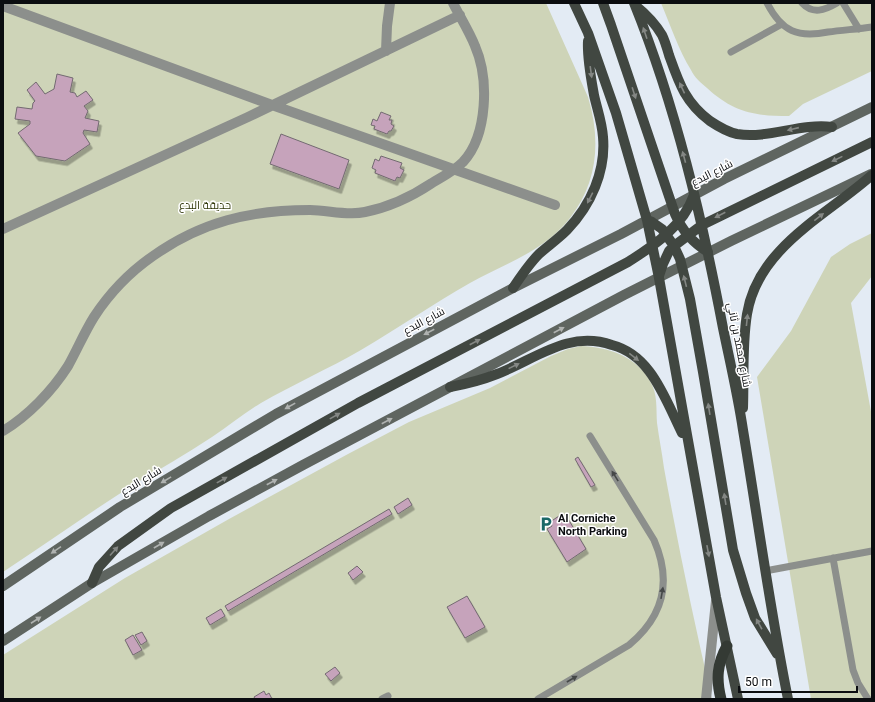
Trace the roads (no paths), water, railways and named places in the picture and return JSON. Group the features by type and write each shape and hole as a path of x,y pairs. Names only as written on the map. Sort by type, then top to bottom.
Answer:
{"highway":[{"path":"721,699 717,676 722,655 727,646"}],"main road":[{"path":"574,3 588,33 616,112 647,220 659,278 716,597 738,699"},
{"path":"603,3 678,222 697,245 708,252"},
{"path":"635,4 654,22 662,36 678,80 688,99 701,114 721,129 735,134 746,135 764,134 811,126 832,127"},
{"name":"شارع محمد بن ثاني","path":"635,4 660,75 679,137 708,252 743,428 765,571 788,699"},
{"path":"513,288 534,259 567,230 580,214 593,192 600,173 604,149 603,136 591,74 588,33"},
{"name":"شارع البدع","path":"3,586 120,507 276,414 513,288 694,195 872,107"},
{"path":"659,278 666,258 674,246 702,225 872,142"},
{"path":"3,641 92,583 222,509 450,387 708,252 872,174"},
{"path":"743,428 747,314 756,285 775,256 793,238 852,192 872,174"},
{"path":"92,583 99,567 118,546 171,508 358,403 628,262 653,247 667,235 678,222 688,209 694,195"},
{"path":"647,220 657,225 667,235 674,246 682,266 704,372 733,550 755,618 780,657"},
{"path":"450,387 477,381 498,374 558,345 587,340 605,342 624,349 638,359 649,371 688,444"}],"street":[{"path":"386,51 390,3"},
{"path":"3,431 26,414 55,384 67,367 95,316 120,284 147,260 173,242 216,223 262,213 315,210 355,213 383,208 405,200 454,170 463,162 472,148 480,125 484,96 480,63 476,47 453,3"},
{"path":"3,6 272,105 555,206"},
{"path":"3,229 132,171 460,16"},
{"path":"706,699 716,597"}],"lane":[{"path":"767,3 776,18 782,24 789,29 807,35 818,35 872,27"},
{"path":"802,3 806,7 813,10 822,11 837,3"},
{"path":"843,3 859,29"},
{"path":"731,52 782,24"},
{"path":"538,699 629,645 641,635 650,624 662,596 664,581 663,566 654,540 590,436"},
{"path":"765,571 872,551"},
{"path":"833,558 853,670 858,683 868,699"}],"place":[{"name":"Al Corniche North Parking","path":"546,524"}],"park label":[{"name":"حديقة البدع","path":"205,205"}]}
